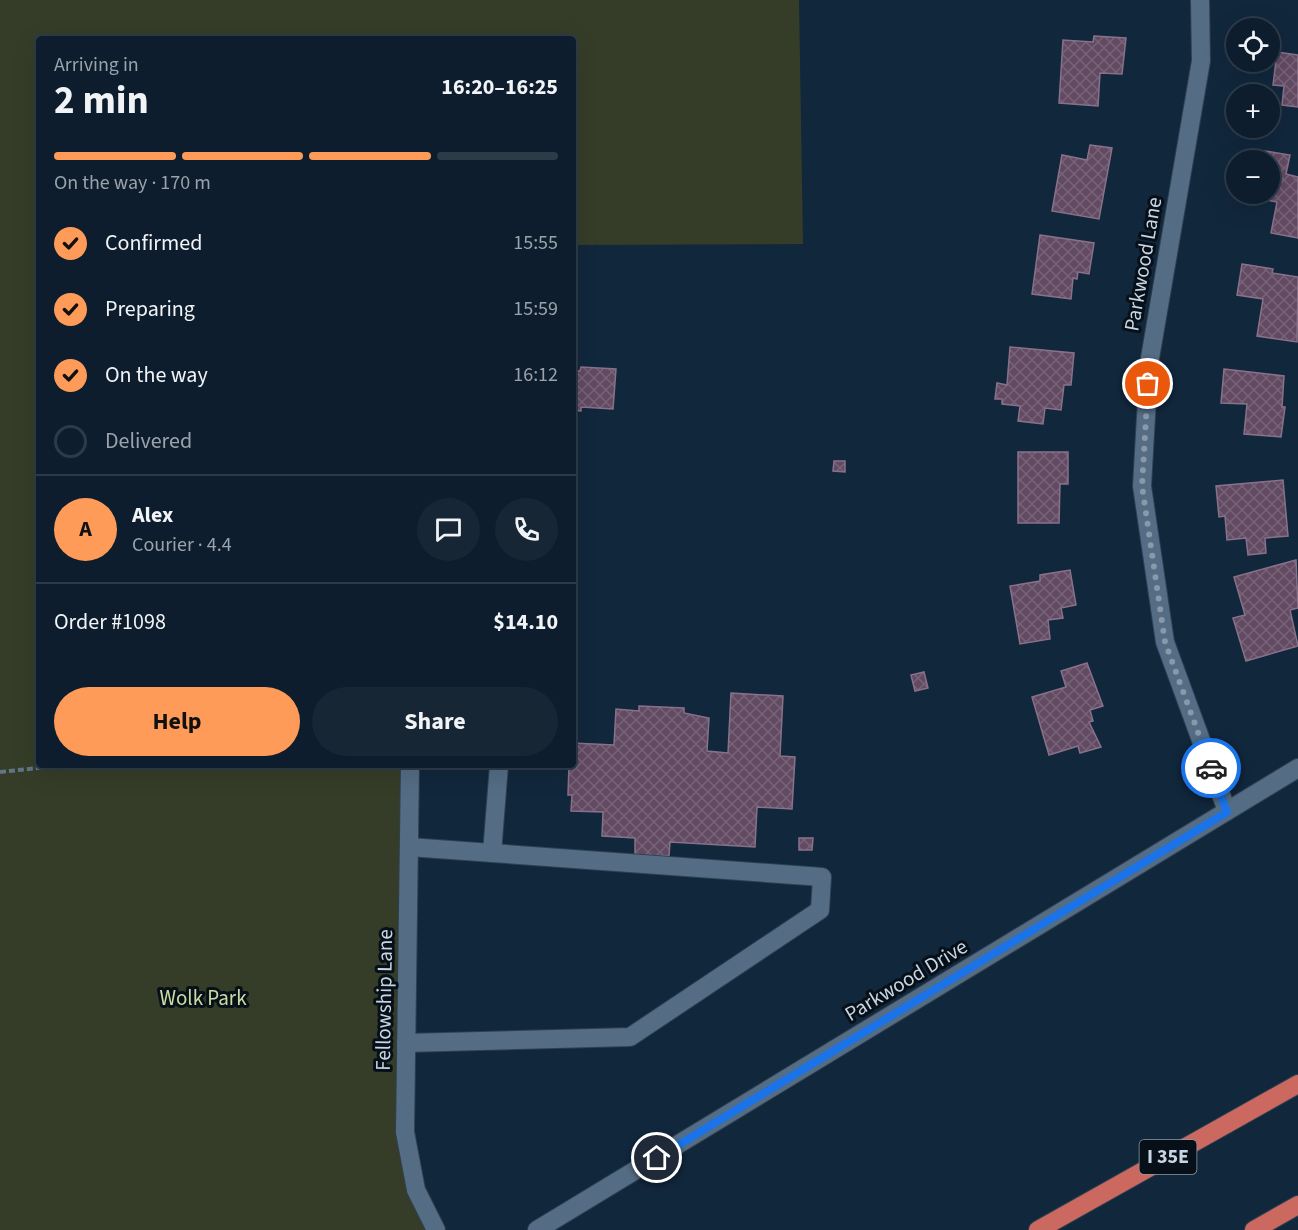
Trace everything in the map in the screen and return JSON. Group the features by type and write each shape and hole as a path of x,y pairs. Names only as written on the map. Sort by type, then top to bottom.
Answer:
{"highway":[{"name":"I 35E","path":"1038,1230 1298,1084"},
{"path":"1254,1230 1298,1206"}],"street":[{"name":"Parkwood Lane","path":"1200,0 1202,61 1149,364 1142,486 1165,642 1227,812"},
{"name":"Fellowship Lane","path":"410,768 405,1132 416,1190 436,1230"},
{"path":"492,853 499,768"},
{"name":"Parkwood Drive","path":"537,1230 1298,768"},
{"path":"406,1043 630,1037 820,910 822,877 409,847"}],"path":[{"path":"0,772 38,768"}],"green space":[{"name":"Wolk Park","path":"0,0 799,0 803,244 576,245 576,36 36,36 36,768 410,768 405,1132 436,1230 0,1230"}],"building":[{"path":"1094,36 1126,38 1122,74 1100,73 1098,106 1059,103 1063,40 1093,42"},
{"path":"1280,52 1298,55 1298,107 1282,105 1284,86 1273,84 1275,72 1280,72"},
{"path":"1090,145 1112,148 1099,219 1052,211 1062,155 1087,160"},
{"path":"1280,153 1290,155 1286,174 1298,177 1298,238 1271,233 1277,204 1280,204"},
{"path":"1040,235 1094,243 1089,274 1078,272 1077,279 1073,278 1071,299 1032,294"},
{"path":"1242,264 1273,269 1272,273 1298,277 1297,342 1257,336 1263,299 1237,295"},
{"path":"1010,347 1074,353 1071,385 1064,385 1061,410 1045,408 1043,424 1018,421 1020,406 1002,404 1002,399 995,399 997,383 1007,385"},
{"path":"581,367 616,369 613,409 581,407 581,411 576,410 576,371 580,371"},
{"path":"1224,369 1284,376 1282,407 1285,407 1281,437 1244,434 1247,404 1221,403"},
{"path":"1018,452 1068,452 1068,484 1060,484 1059,523 1018,523"},
{"path":"834,461 845,461 845,472 833,471"},
{"path":"1283,480 1288,536 1265,538 1266,553 1248,555 1246,538 1227,540 1225,516 1219,517 1216,486"},
{"path":"1296,560 1298,608 1290,610 1298,646 1246,661 1233,618 1245,615 1234,577"},
{"path":"1070,570 1076,605 1061,608 1063,618 1048,620 1050,639 1020,644 1010,586 1040,581 1040,575"},
{"path":"1087,663 1103,706 1090,710 1093,721 1089,722 1101,747 1080,753 1078,746 1049,755 1032,697 1066,687 1061,671"},
{"path":"924,672 928,688 915,691 911,675"},
{"path":"731,693 783,696 780,756 795,757 792,809 757,807 755,847 670,842 669,856 635,855 635,838 602,836 603,812 571,811 572,795 568,795 569,768 576,768 576,743 614,745 616,709 639,711 639,706 684,708 684,713 709,718 707,751 728,753"},
{"path":"799,838 813,838 812,850 799,850"}],"way so far":[{"path":"1148,384 1142,486 1165,642 1211,768"}],"route":[{"path":"657,1158 1227,812 1211,768"}]}
